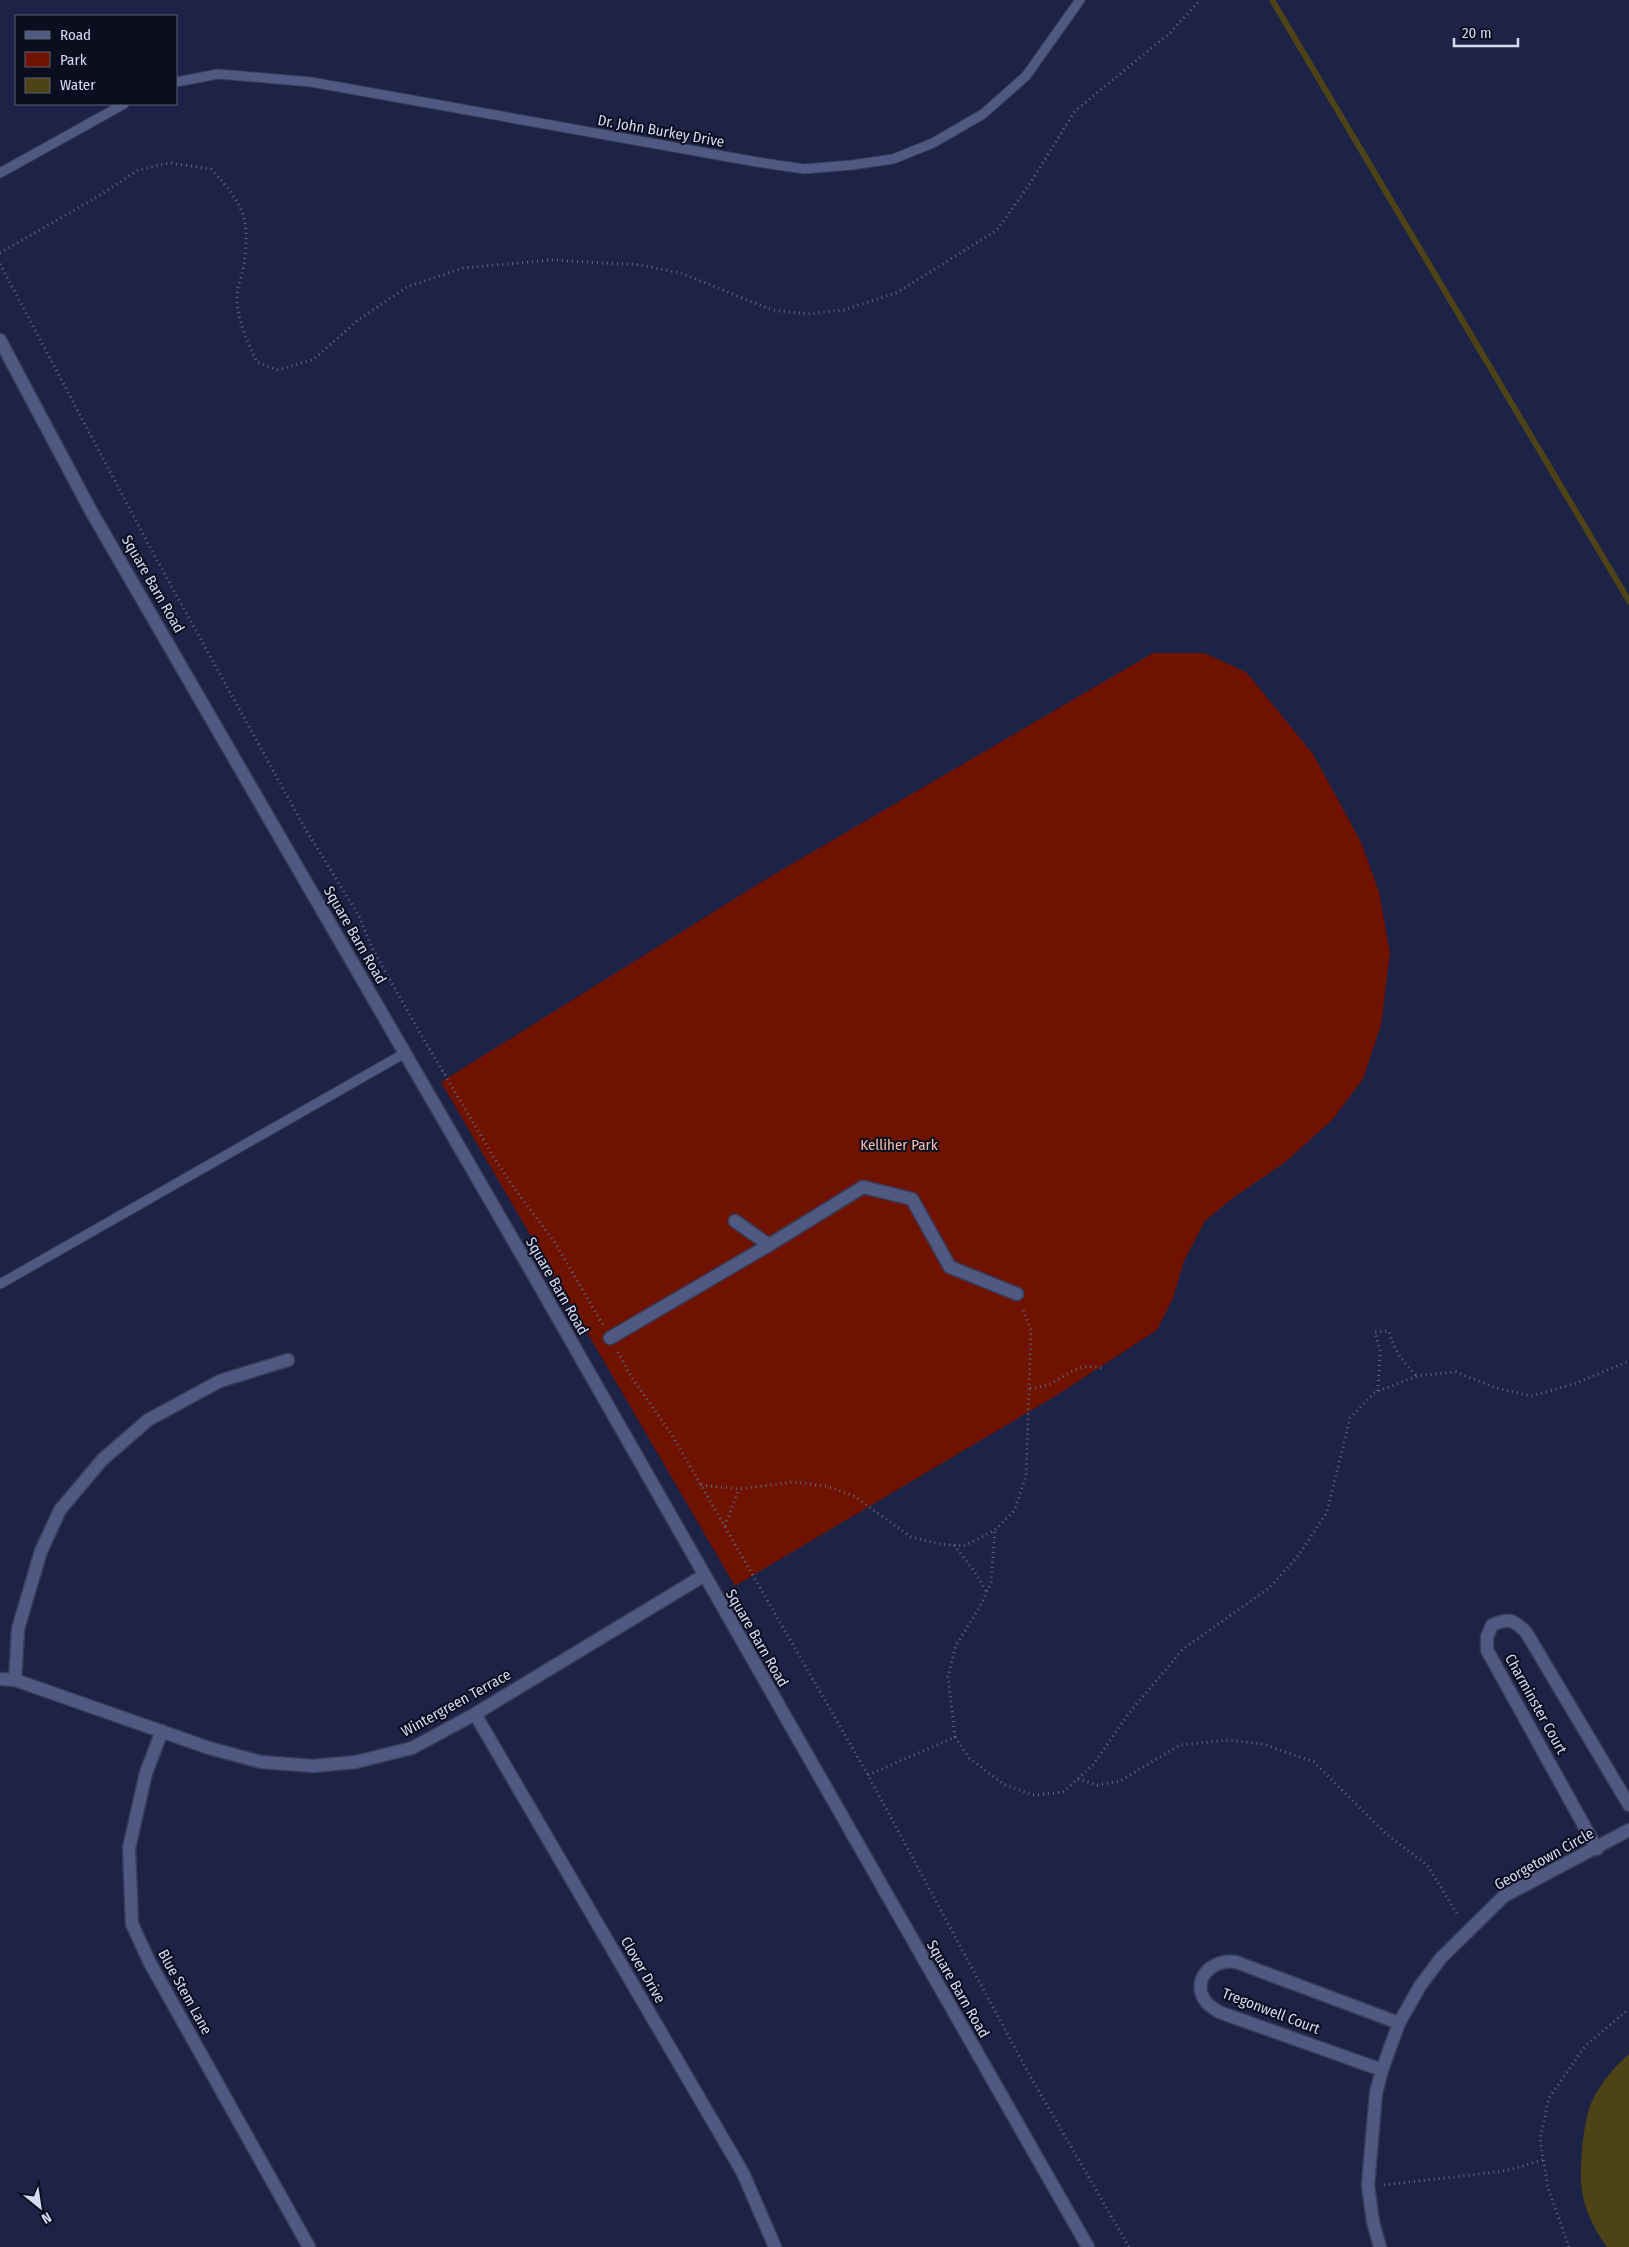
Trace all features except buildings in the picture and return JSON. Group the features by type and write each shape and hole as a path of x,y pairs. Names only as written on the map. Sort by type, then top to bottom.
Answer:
{"street":[{"name":"Square Barn Road","path":"0,340 96,519 405,1053 1088,2247"},
{"path":"610,1338 769,1245 863,1187 912,1199 950,1267 1017,1294"},
{"path":"735,1221 769,1245"},
{"path":"16,1680 18,1629 41,1551 60,1510 102,1460 148,1420 212,1385 288,1360"},
{"name":"Wintergreen Terrace","path":"0,1680 16,1680 209,1748 261,1762 313,1766 356,1762 412,1748 475,1714 703,1576"},
{"name":"Charminster Court","path":"1597,1849 1488,1650 1487,1637 1492,1625 1503,1620 1515,1622 1526,1632 1629,1805"},
{"name":"Clover Drive","path":"475,1714 743,2173 775,2247"},
{"name":"Blue Stem Lane","path":"162,1731 146,1773 129,1848 132,1924 150,1963 309,2247"},
{"name":"Georgetown Circle","path":"1380,2247 1373,2222 1368,2185 1376,2092 1399,2023 1420,1986 1441,1958 1504,1896 1597,1849 1629,1830"},
{"name":"Tregonwell Court","path":"1382,2070 1219,2012 1206,2003 1200,1991 1202,1981 1207,1971 1215,1964 1225,1960 1236,1962 1399,2023"}],"lane":[{"name":"Dr. John Burkey Drive","path":"178,82 218,74 311,82 757,162 804,169 852,165 893,159 933,143 984,114 1026,76 1080,0"},
{"path":"0,173 122,105"},
{"path":"0,1284 405,1053"}],"path":[{"path":"0,253 102,194 138,170 170,163 211,169 234,194 245,216 246,227 246,247 236,298 244,334 257,362 278,370 314,359 358,320 408,287 463,268 551,260 640,264 681,273 772,310 807,314 844,310 898,292 997,230 1029,185 1075,111 1170,33 1200,0"},
{"path":"0,264 156,560 306,830 359,916 371,946 420,1033 493,1156 514,1188 554,1241 632,1378 659,1414 701,1485 868,1775 1029,2074 1129,2247"},
{"path":"701,1485 739,1489 793,1482 826,1486 854,1496 910,1537 939,1544 964,1546 995,1530 1014,1510 1026,1476 1031,1330 1017,1294"},
{"path":"1378,1391 1380,1351 1375,1332 1389,1331 1392,1345 1402,1361 1417,1376"},
{"path":"995,1530 991,1583 956,1646 948,1677 955,1737 969,1758 1005,1785 1033,1795 1063,1792 1093,1765 1129,1713 1183,1649 1269,1588 1298,1556 1327,1512 1340,1452 1350,1418 1374,1393 1417,1376 1456,1372 1496,1388 1530,1396 1574,1384 1629,1361"},
{"path":"1030,1388 1043,1388 1051,1385 1078,1368 1091,1364 1104,1369"},
{"path":"725,1527 739,1489"},
{"path":"954,1545 987,1592"},
{"path":"868,1775 955,1737"},
{"path":"1078,1779 1098,1785 1120,1781 1180,1745 1228,1740 1263,1744 1314,1762 1385,1833 1427,1865 1468,1932"},
{"path":"1570,2247 1548,2188 1540,2139 1549,2098 1584,2046 1629,2009"},
{"path":"1368,2185 1398,2184 1505,2171 1543,2160"}],"green space":[{"name":"Kelliher Park","path":"1153,653 1204,653 1246,672 1313,754 1361,842 1379,892 1390,953 1381,1025 1363,1079 1332,1120 1284,1163 1234,1197 1205,1221 1184,1261 1173,1298 1157,1330 1057,1395 735,1586 441,1082 768,878"}],"water":[{"path":"1629,2054 1629,2247 1607,2247 1591,2220 1583,2198 1581,2182 1583,2144 1587,2118 1593,2099 1609,2075"}],"waterway":[{"path":"1272,0 1629,601"}]}
